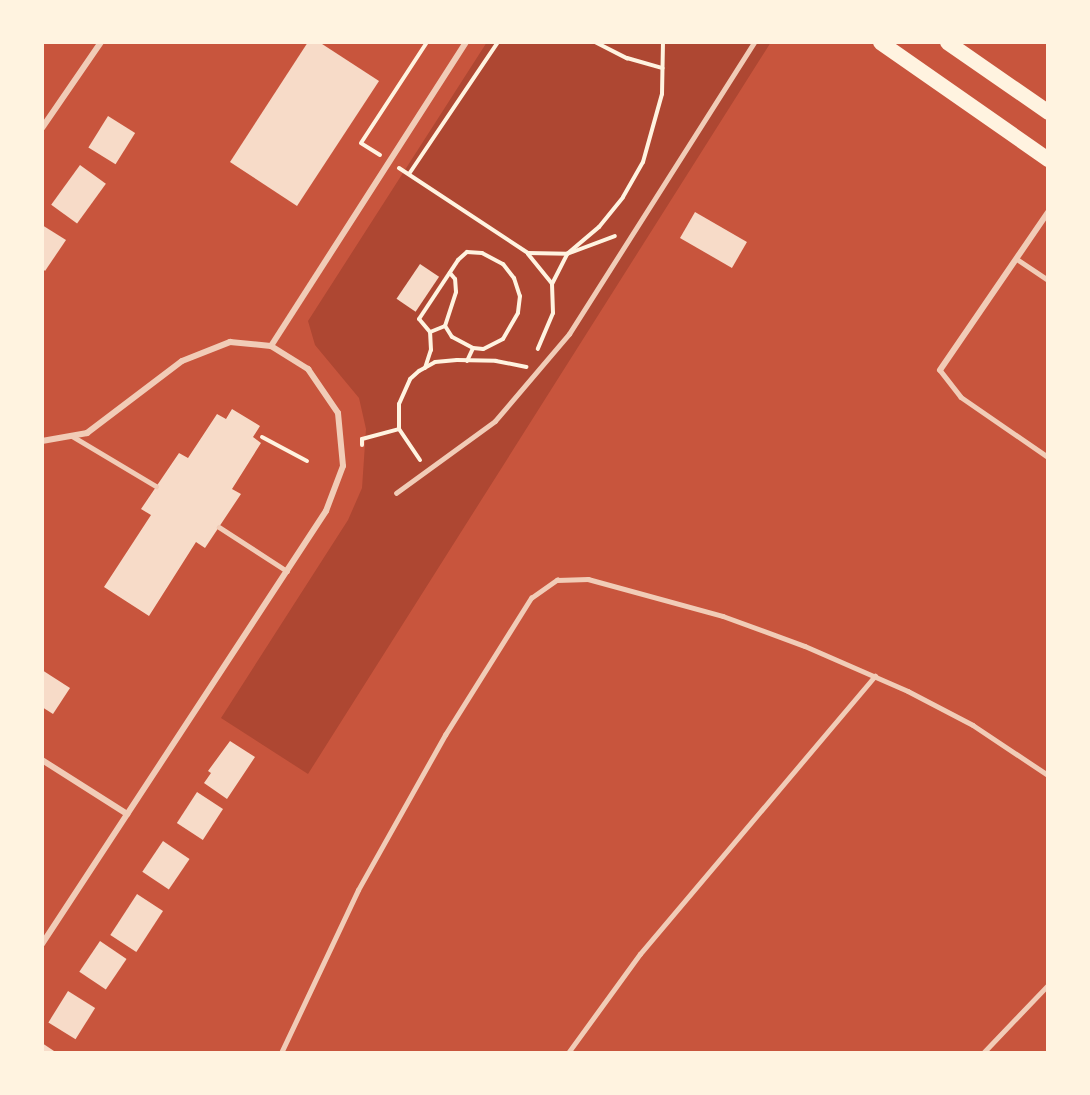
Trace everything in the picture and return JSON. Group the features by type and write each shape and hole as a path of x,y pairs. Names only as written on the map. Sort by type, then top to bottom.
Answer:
{"main road":[{"path":"880,42 1048,159"},
{"path":"947,42 1048,112"}],"street":[{"path":"42,128 101,42"},
{"path":"271,346 465,42"},
{"path":"940,370 1048,212"},
{"path":"42,441 87,433 182,361 230,342 271,346 308,369 338,413 344,466 326,511 42,944"},
{"path":"42,760 127,814"}],"lane":[{"path":"396,493 495,421 530,384 569,334 642,224 754,42"},
{"path":"1017,258 1048,280"},
{"path":"940,370 961,397 1048,457"},
{"path":"72,436 156,486"},
{"path":"219,527 287,571"},
{"path":"281,1053 358,890 399,816 492,657 531,598 543,587 557,580 588,579 723,616 875,676 973,725 1048,775"},
{"path":"568,1053 640,954 875,676"},
{"path":"983,1053 1048,985"}],"path":[{"path":"427,42 361,143 528,253 552,284"},
{"path":"409,174 498,42"},
{"path":"595,42 627,58 663,68"},
{"path":"530,384 529,368 553,313 552,284 567,254 605,220 623,197 643,162 660,103 663,42"},
{"path":"528,253 567,254 642,224"},
{"path":"425,368 431,350 430,332 419,319 450,273 466,252 482,253 503,264 514,278 520,296 518,313 502,339 483,348 473,348 452,337 445,326"},
{"path":"445,326 456,292 455,279 450,273"},
{"path":"430,332 445,326"},
{"path":"467,361 473,348"},
{"path":"429,471 399,429 399,404 410,379 435,362 467,361 529,368"},
{"path":"362,445 362,439 399,429"},
{"path":"262,436 307,461"}],"shaded area":[{"path":"487,42 771,42 308,774 221,718 348,520 362,488 366,429 359,398 315,345 308,321"}],"building":[{"path":"308,42 319,42 379,81 297,206 230,162"},
{"path":"108,116 135,133 116,164 88,147"},
{"path":"80,165 106,184 77,223 51,205"},
{"path":"695,212 747,242 732,268 680,238"},
{"path":"42,225 66,240 45,271 42,268"},
{"path":"420,264 439,277 416,312 397,299"},
{"path":"232,409 260,426 253,437 261,443 232,489 241,494 205,548 196,542 149,616 104,587 151,515 141,509 179,453 188,458 217,414 226,419"},
{"path":"42,670 70,688 53,714 42,707"},
{"path":"230,741 255,757 227,799 204,783 211,773 208,771"},
{"path":"197,792 223,809 203,840 177,823"},
{"path":"163,841 190,859 169,890 142,872"},
{"path":"137,894 163,911 136,952 110,935"},
{"path":"100,941 127,959 106,990 79,972"},
{"path":"68,991 95,1008 76,1039 48,1022"},
{"path":"42,1043 57,1053 42,1053"}]}
